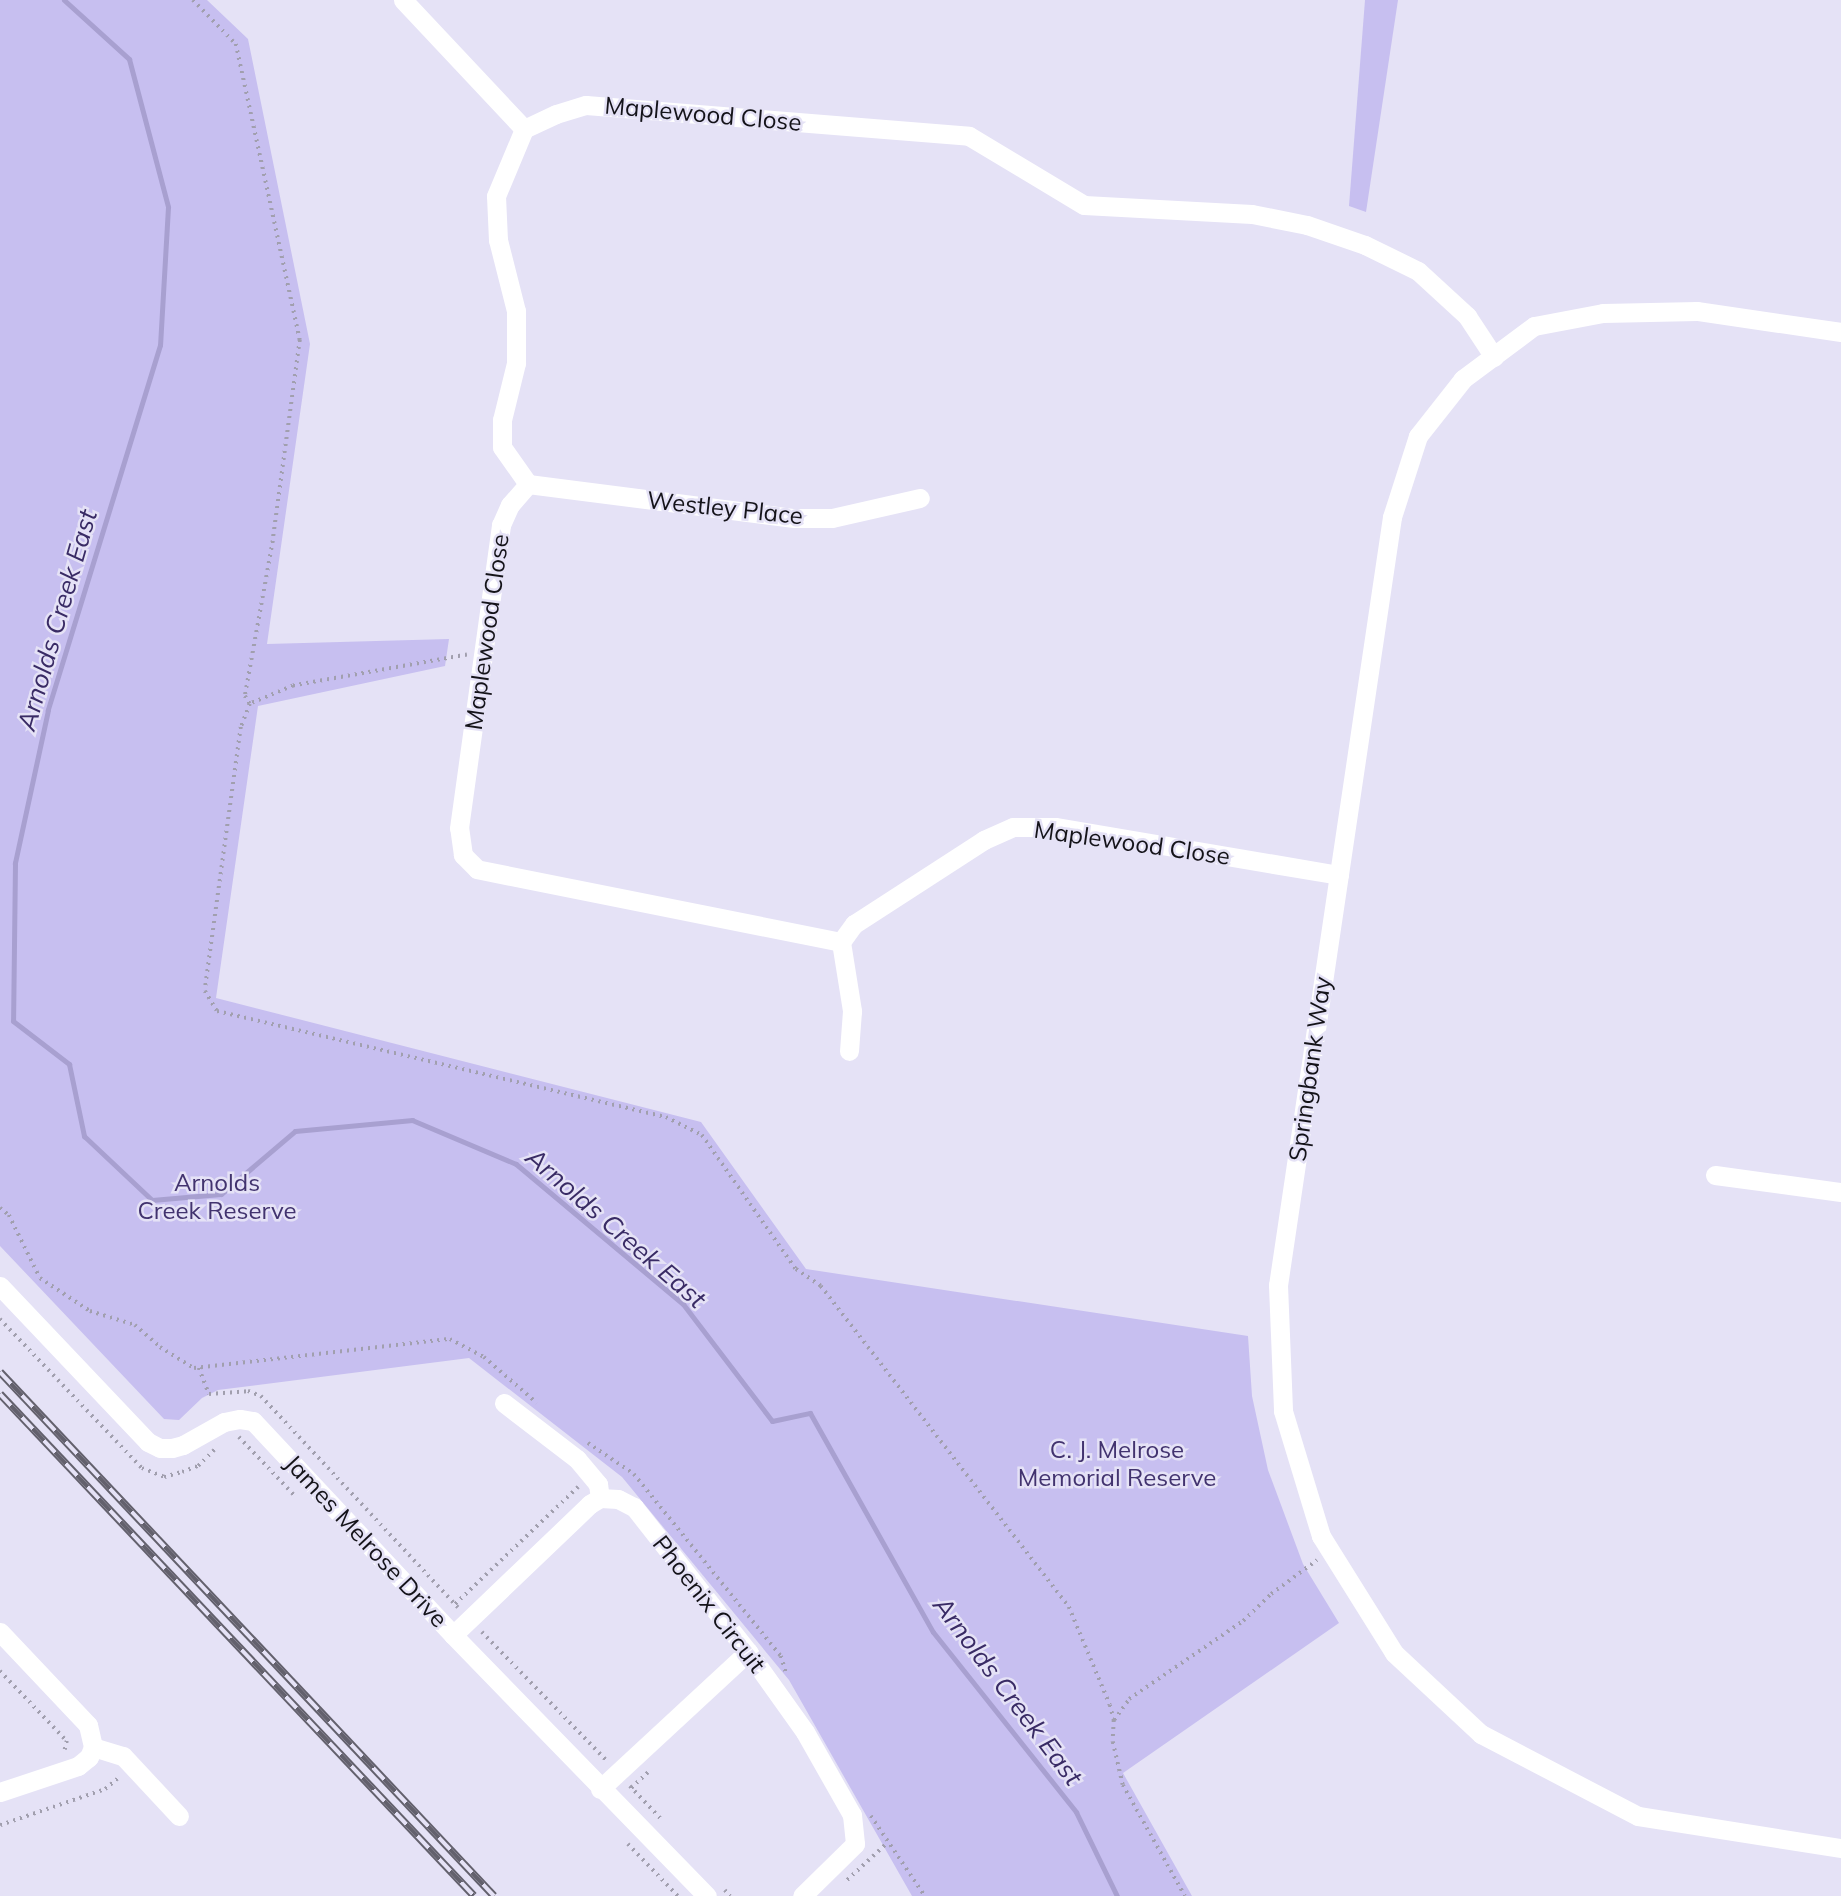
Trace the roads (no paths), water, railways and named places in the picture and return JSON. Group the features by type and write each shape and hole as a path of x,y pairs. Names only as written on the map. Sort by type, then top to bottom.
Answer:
{"street":[{"path":"403,0 524,130 496,196 498,240 516,311 516,362 502,420 502,447 528,484"},
{"name":"Maplewood Close","path":"524,130 555,114 586,105 969,136 1084,205 1252,214 1307,225 1365,245 1418,271 1467,316 1494,357"},
{"name":"Springbank Way","path":"1841,332 1697,311 1603,313 1534,326 1463,379 1418,436 1392,517 1278,1285 1283,1411 1321,1536 1394,1653 1481,1734 1638,1816 1841,1849"},
{"name":"Maplewood Close","path":"528,484 510,505 501,525 459,828 463,855 477,869 841,942 854,924 984,840 1013,827 1055,827 1339,876"},
{"name":"Westley Place","path":"528,484 794,518 832,518 920,498"},
{"path":"841,942 852,1011 849,1051"},
{"path":"1715,1175 1841,1192"},
{"name":"James Melrose Drive","path":"0,1286 148,1442 160,1448 183,1446 225,1422 240,1419 253,1421 600,1789 707,1896"},
{"path":"453,1635 590,1504 600,1499 598,1484 591,1474 504,1403"},
{"name":"Phoenix Circuit","path":"600,1499 618,1499 634,1507 748,1652 805,1732 852,1815 856,1832 855,1844 802,1896"},
{"path":"0,1632 88,1725 93,1747 89,1757 78,1766 0,1792"},
{"path":"600,1789 748,1652"},
{"path":"93,1747 125,1758 179,1816"}],"waterway":[{"name":"Arnolds Creek East","path":"64,0 129,59 168,207 160,345 48,710 15,863 13,1021 69,1064 84,1136 152,1200 221,1194 295,1131 412,1120 516,1164 683,1304 772,1421 810,1413 933,1632 1076,1812 1117,1896"}],"railway":[{"path":"0,1372 494,1896"},
{"path":"0,1394 474,1896"}],"park label":[{"name":"Arnolds Creek Reserve","path":"217,1197"},
{"name":"C. J. Melrose Memorial Reserve","path":"1117,1464"}]}
